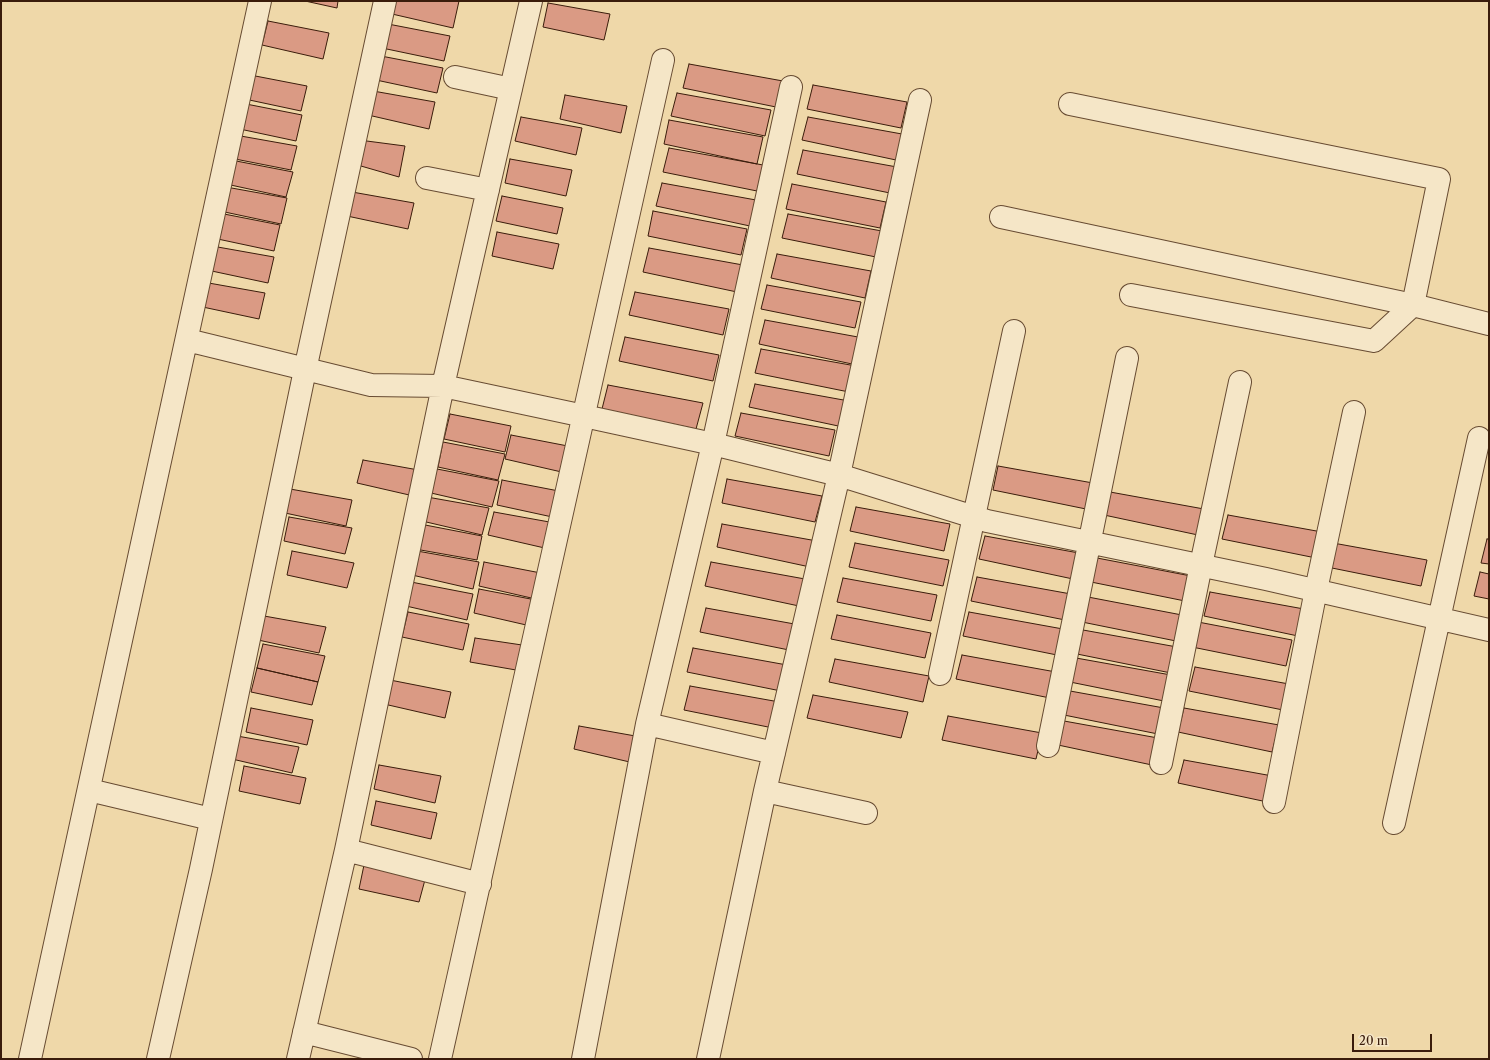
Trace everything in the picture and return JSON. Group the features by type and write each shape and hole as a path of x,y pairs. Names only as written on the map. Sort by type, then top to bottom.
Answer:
{"street":[{"path":"30,1059 260,1"},
{"path":"158,1059 211,818 305,370 385,1"},
{"path":"298,1059 346,850 443,386 531,1"},
{"path":"440,1059 663,60"},
{"path":"455,77 511,89"},
{"path":"583,1059 647,724 713,444 791,87"},
{"path":"708,1059 765,791 839,475 920,100"},
{"path":"1070,104 1439,179 1413,305 1374,341 1131,295"},
{"path":"427,178 488,190"},
{"path":"1001,217 1413,305 1489,324"},
{"path":"940,674 1014,331"},
{"path":"187,340 371,385 443,386 713,444 839,475 974,517 1316,590 1489,630"},
{"path":"1048,746 1127,358"},
{"path":"1161,763 1240,382"},
{"path":"1274,802 1316,590 1354,412"},
{"path":"1394,823 1479,438"},
{"path":"647,724 774,753"},
{"path":"89,790 211,818"},
{"path":"765,791 866,813"},
{"path":"346,850 480,884"},
{"path":"304,1032 411,1059"}],"building":[{"path":"305,1 338,1 337,8"},
{"path":"395,1 459,1 453,28 392,14"},
{"path":"548,3 610,14 604,40 543,27"},
{"path":"268,21 329,33 323,59 262,45"},
{"path":"388,24 450,36 444,61 382,48"},
{"path":"381,56 443,68 437,93 376,80"},
{"path":"689,64 783,81 776,107 683,88"},
{"path":"245,74 307,86 301,111 240,98"},
{"path":"813,85 907,102 901,128 807,109"},
{"path":"373,91 435,102 429,129 368,115"},
{"path":"677,93 771,110 765,136 671,116"},
{"path":"565,95 627,106 621,133 560,119"},
{"path":"241,103 302,115 296,141 235,128"},
{"path":"521,117 582,128 576,155 515,141"},
{"path":"808,117 902,134 896,160 802,140"},
{"path":"669,120 763,137 757,164 664,144"},
{"path":"235,135 297,146 291,170 230,158"},
{"path":"359,140 405,146 399,177 354,164"},
{"path":"669,148 763,165 757,191 663,172"},
{"path":"803,150 897,167 890,193 797,174"},
{"path":"510,159 572,170 566,196 505,183"},
{"path":"231,160 293,172 286,197 226,184"},
{"path":"662,183 756,200 750,226 656,206"},
{"path":"792,184 886,202 880,228 786,209"},
{"path":"226,187 287,198 281,224 220,211"},
{"path":"352,192 414,203 408,229 347,216"},
{"path":"502,196 563,208 557,234 496,221"},
{"path":"653,211 747,229 741,255 648,236"},
{"path":"219,213 280,225 274,251 213,238"},
{"path":"788,214 882,231 876,257 782,238"},
{"path":"497,232 559,244 553,269 492,256"},
{"path":"212,246 274,257 268,283 207,270"},
{"path":"649,248 743,265 737,292 643,272"},
{"path":"777,254 871,271 865,298 771,278"},
{"path":"203,282 265,293 259,319 198,306"},
{"path":"767,285 861,302 855,328 761,309"},
{"path":"635,292 729,309 723,335 629,315"},
{"path":"765,320 858,337 852,364 759,344"},
{"path":"625,337 719,355 713,381 619,361"},
{"path":"761,349 856,366 849,392 755,373"},
{"path":"755,384 849,401 843,427 749,407"},
{"path":"608,385 703,403 696,429 602,409"},
{"path":"741,413 835,430 829,456 735,436"},
{"path":"450,414 511,426 505,452 444,439"},
{"path":"511,435 573,447 566,473 505,459"},
{"path":"443,442 505,454 498,480 438,467"},
{"path":"363,460 424,471 418,497 357,483"},
{"path":"998,466 1093,483 1086,509 993,490"},
{"path":"437,469 499,481 492,507 431,493"},
{"path":"727,479 822,496 815,522 722,503"},
{"path":"502,480 564,492 557,518 497,505"},
{"path":"290,489 352,500 346,526 285,513"},
{"path":"1110,492 1204,509 1198,535 1104,515"},
{"path":"427,497 489,508 482,535 422,521"},
{"path":"856,507 950,524 944,551 850,531"},
{"path":"494,512 555,523 549,549 488,535"},
{"path":"1228,515 1322,532 1316,558 1222,539"},
{"path":"289,517 352,528 345,554 284,541"},
{"path":"420,524 482,536 477,560 415,549"},
{"path":"722,524 817,541 810,567 717,547"},
{"path":"985,536 1079,553 1073,579 979,559"},
{"path":"1487,539 1489,539 1489,564 1481,563"},
{"path":"855,543 949,560 943,586 849,567"},
{"path":"1333,543 1427,560 1421,586 1327,567"},
{"path":"292,551 354,563 347,588 287,575"},
{"path":"417,551 479,562 473,589 412,575"},
{"path":"1097,558 1191,576 1185,601 1091,582"},
{"path":"484,562 546,574 540,600 479,586"},
{"path":"711,562 805,579 799,606 705,586"},
{"path":"1480,572 1489,574 1489,599 1474,596"},
{"path":"977,577 1071,594 1065,620 971,601"},
{"path":"843,578 937,595 931,621 837,602"},
{"path":"411,582 473,594 467,620 406,606"},
{"path":"479,589 541,601 535,627 474,613"},
{"path":"1210,592 1304,609 1298,636 1204,616"},
{"path":"1088,597 1182,615 1176,641 1082,622"},
{"path":"706,608 800,625 794,651 700,632"},
{"path":"408,612 469,624 463,650 402,637"},
{"path":"969,612 1063,629 1057,655 963,636"},
{"path":"837,615 931,633 925,658 831,639"},
{"path":"264,616 326,627 319,653 258,640"},
{"path":"1198,622 1292,640 1286,666 1192,647"},
{"path":"1083,630 1177,647 1171,673 1077,654"},
{"path":"475,638 522,645 516,670 470,662"},
{"path":"263,644 325,656 318,682 257,668"},
{"path":"693,648 787,665 781,691 687,672"},
{"path":"962,655 1056,672 1050,698 956,679"},
{"path":"1076,658 1171,675 1164,701 1070,682"},
{"path":"835,659 929,676 923,702 829,682"},
{"path":"1195,667 1289,684 1283,710 1189,691"},
{"path":"257,668 318,682 312,705 251,692"},
{"path":"390,680 451,692 445,718 384,704"},
{"path":"690,686 785,703 778,729 684,710"},
{"path":"1070,691 1164,708 1158,734 1064,715"},
{"path":"813,695 908,712 901,738 807,718"},
{"path":"251,708 313,720 307,745 246,732"},
{"path":"1184,708 1279,725 1272,752 1178,732"},
{"path":"948,716 1042,733 1036,759 942,740"},
{"path":"1064,721 1158,738 1152,765 1058,745"},
{"path":"579,726 641,737 634,763 574,749"},
{"path":"237,736 299,747 292,773 232,759"},
{"path":"1184,760 1278,777 1272,803 1178,783"},
{"path":"379,765 441,776 435,803 374,789"},
{"path":"244,766 306,778 300,804 239,791"},
{"path":"376,801 437,813 431,839 371,825"},
{"path":"364,865 426,876 419,902 359,889"}]}
